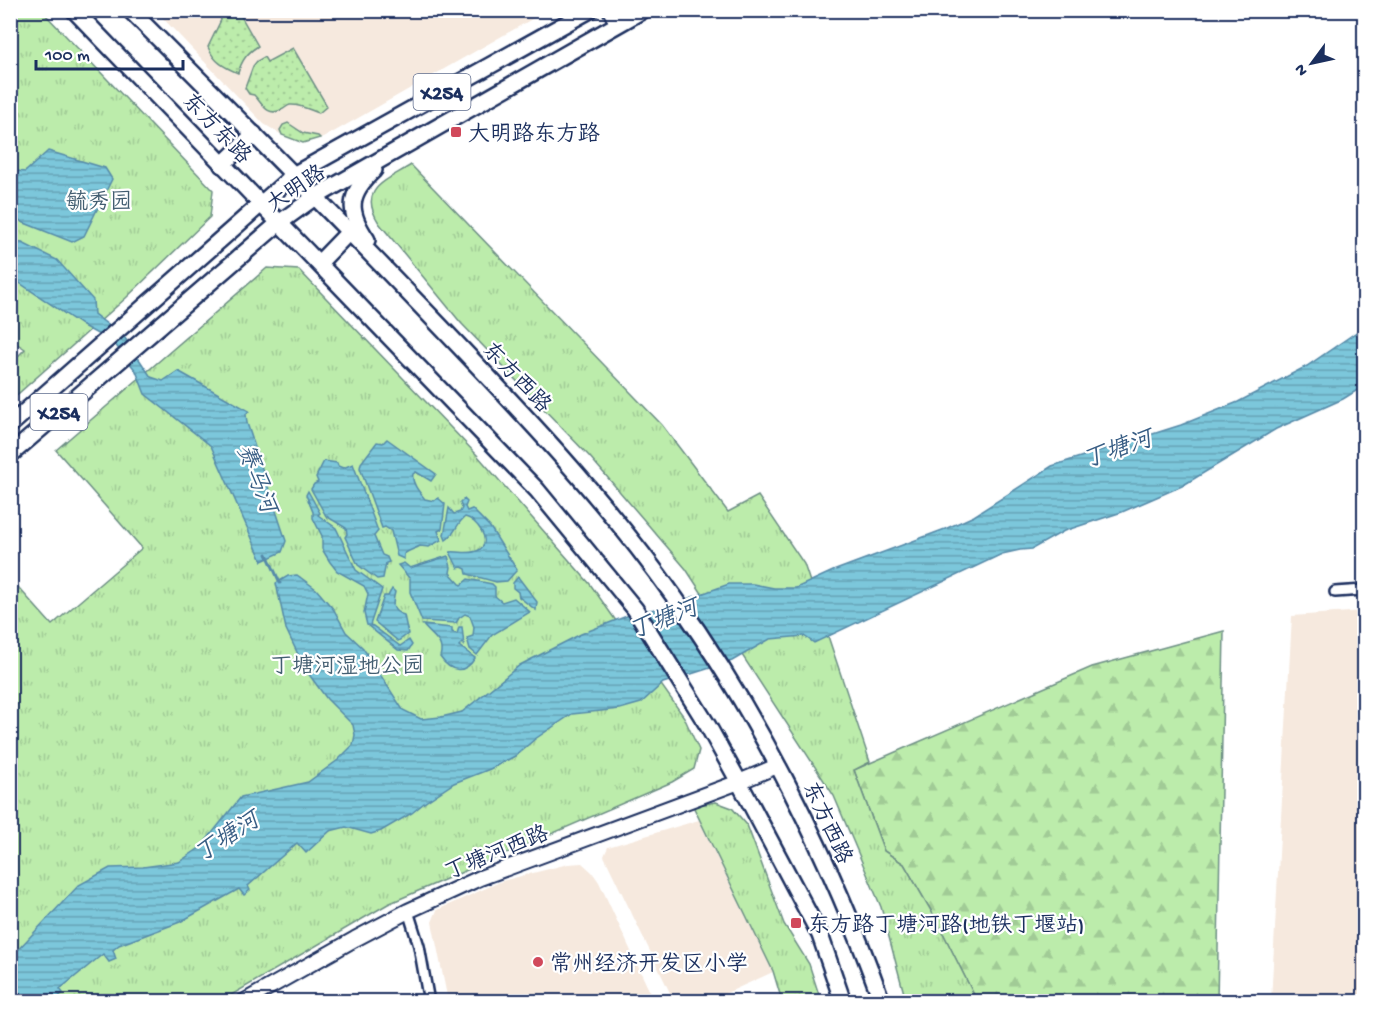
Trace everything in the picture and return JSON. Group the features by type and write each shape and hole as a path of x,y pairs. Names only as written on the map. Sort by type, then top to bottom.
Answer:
{"main road":[{"name":"东方东路","path":"74,10 279,223"},
{"name":"东方东路","path":"130,10 295,174 315,197"},
{"name":"大明路","path":"10,425 295,174 590,10"},
{"name":"大明路","path":"10,454 279,223 315,197 637,12"},
{"path":"222,165 254,134"},
{"path":"395,279 355,223 353,198 362,181 396,151"},
{"name":"东方西路","path":"315,197 547,439 612,514 675,598 752,718 796,801 861,942 882,1002"},
{"path":"279,223 537,490 635,609 681,680 739,782 820,935 843,1002"},
{"path":"319,263 349,232"}],"street":[{"path":"610,10 618,24"},
{"path":"1335,592 1365,590"},
{"name":"丁塘河西路","path":"243,1002 408,911 480,878 777,766"},
{"path":"408,911 419,946 429,1002"}],"shaded area":[{"path":"156,11 546,11 323,138 303,143 282,135 264,124"},
{"path":"1364,611 1364,1001 1271,1001 1292,616"},
{"path":"699,820 773,972 709,1001 674,1001 604,856 608,847"},
{"name":"常州经济开发区小学","path":"582,863 599,882 654,1001 448,1001 432,922 437,910 502,881 568,864"}],"green space":[{"path":"218,10 238,11 258,46 245,57 238,73 228,69 213,57 208,47 221,20"},
{"name":"毓秀园","path":"11,11 42,11 213,190 210,217 126,298 11,400 11,363 25,349 10,339"},
{"path":"293,48 327,106 319,113 293,105 272,112 265,108 254,95 249,94 245,88 257,61 264,57 267,62"},
{"path":"288,123 303,133 320,138 303,143 282,135 280,130"},
{"path":"411,165 662,425 728,512 758,496 804,564 870,762 854,770 884,851 904,864 937,921 977,1001 906,1001 881,907 834,796 686,569 590,457 461,323 379,223 371,202 373,194 384,181"},
{"name":"丁塘河湿地公园","path":"267,268 299,270 477,455 590,584 684,717 699,750 694,769 672,782 388,904 221,1001 11,1001 10,578 52,625 142,548 56,450"},
{"path":"1224,631 1217,1001 977,1001 937,921 904,864 884,851 854,770 1092,667"},
{"path":"716,802 732,808 747,825 784,924 809,964 821,1001 782,1001 773,971 693,806"},
{"path":"638,994 648,1001 590,1001"}],"water":[{"path":"48,151 105,168 112,179 84,236 72,242 22,222 11,213 11,178 17,171 25,172"},
{"path":"10,237 57,260 93,300 94,314 125,338 151,377 163,381 178,371 249,411 246,414 247,423 286,541 282,552 262,561 211,446 145,394 136,371 114,343 83,326 11,277"},
{"name":"丁塘河","path":"1364,327 1364,386 1343,399 1276,429 1182,486 1122,512 1064,531 1032,549 1002,554 814,643 804,636 770,639 732,661 663,683 641,703 620,709 572,714 535,739 515,756 454,783 412,813 381,831 371,834 346,827 330,831 306,853 297,843 248,886 250,890 244,895 239,889 180,922 119,945 113,950 116,959 109,962 103,954 60,989 63,993 54,1001 11,1002 11,957 79,885 110,868 143,867 179,862 201,847 241,797 308,782 338,760 353,745 355,735 353,725 327,699 305,669 286,629 276,583 288,576 297,575 316,589 334,610 346,632 363,648 403,710 421,719 441,717 462,712 520,665 581,634 637,612 662,608 729,584 796,588 833,571 945,529 974,516 1052,466 1181,425 1238,402 1307,366"},
{"path":"387,439 436,474 431,481 416,472 413,474 413,481 425,499 434,501 438,498 445,504 442,529 438,531 441,540 429,547 420,546 408,551 404,554 404,559 397,556 391,531 385,527 382,528 360,468 361,463 377,442 383,443"},
{"path":"324,461 337,463 343,468 353,464 378,531 374,536 382,555 387,557 389,562 386,563 383,578 377,579 358,565 345,537 346,528 326,516 311,489 318,482 316,477"},
{"path":"308,491 320,513 318,515 336,528 356,570 382,589 370,625 400,646 409,640 412,645 408,651 398,650 367,625 364,613 368,594 364,586 337,571 322,549 322,536 313,518 306,495"},
{"path":"464,499 467,502 465,507 467,511 472,509 490,527 517,570 507,581 496,582 467,574 466,569 458,568 450,552 476,551 483,546 484,541 484,536 478,526 465,517 446,540 444,535 449,508 454,514 460,512 462,508 460,503"},
{"path":"448,556 450,573 461,585 468,579 492,584 495,587 495,596 502,602 514,598 530,612 492,635 477,655 470,649 467,638 473,636 474,627 470,616 465,614 456,623 422,621 410,592 410,579 398,565 404,563 410,568"},
{"path":"518,577 537,602 536,610 519,597 518,592 513,588 513,583"},
{"path":"392,589 395,592 393,600 395,610 404,615 408,634 398,641 375,622 384,596 388,596"},
{"path":"423,625 452,628 452,632 457,634 459,627 462,627 464,645 462,643 459,646 475,658 467,667 453,669 440,657 439,643"}],"waterway":[{"name":"赛马河","path":"267,554 280,583"}],"place":[{"name":"大明路东方路","path":"456,132"},
{"name":"东方路丁塘河路(地铁丁堰站)","path":"796,923"},
{"name":"常州经济开发区小学","path":"538,962"}]}
